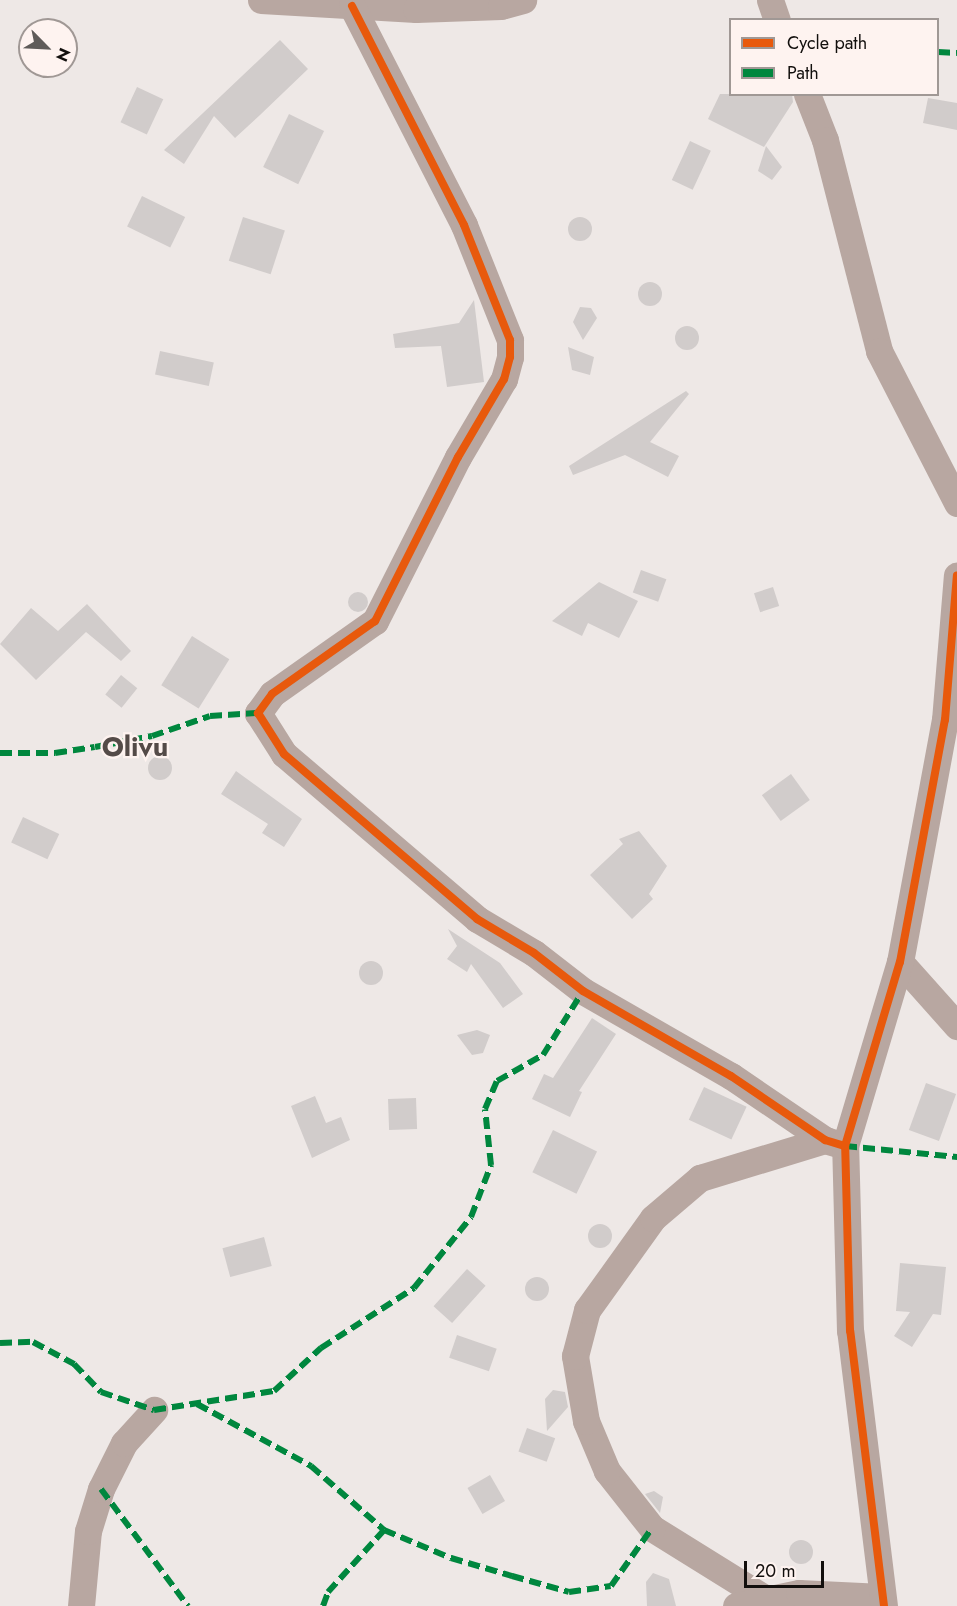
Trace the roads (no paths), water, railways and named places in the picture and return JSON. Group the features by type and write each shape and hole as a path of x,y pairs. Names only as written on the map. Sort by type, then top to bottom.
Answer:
{"street":[{"path":"261,0 416,9 501,6 523,0"},
{"path":"770,0 776,18"},
{"path":"352,6 464,225 510,340 510,357 504,379 458,457 375,621 272,694 258,713 284,754 477,919 534,953 583,991 731,1076 835,1143"},
{"path":"808,96 825,140 879,351 957,502"},
{"path":"736,1606 799,1593 883,1601 850,1331 835,1143 900,962 945,720 957,575"},
{"path":"900,962 957,1026"},
{"path":"766,1599 652,1528 607,1471 586,1421 575,1356 586,1310 653,1218 700,1178 835,1143"},
{"path":"81,1606 88,1531 101,1489 124,1443 154,1410"}],"district":[{"name":"Olivu","path":"135,747"}]}
